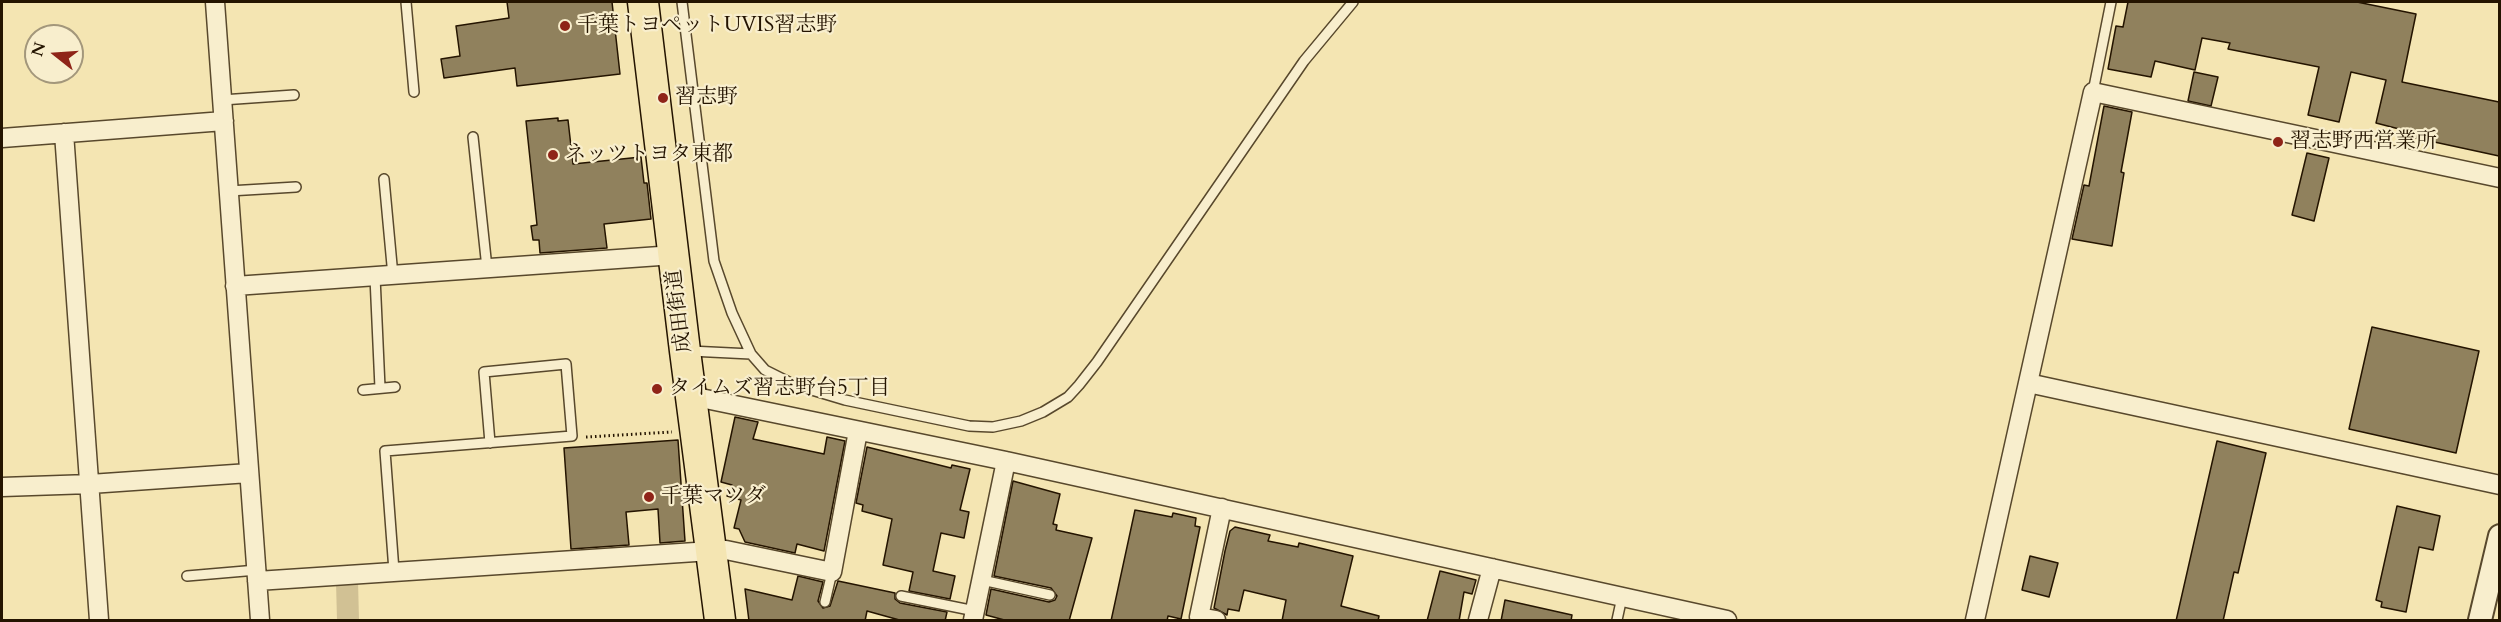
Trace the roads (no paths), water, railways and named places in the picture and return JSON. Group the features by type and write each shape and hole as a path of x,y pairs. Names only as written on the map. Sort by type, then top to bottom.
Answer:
{"highway":[{"name":"成田街道","path":"643,2 720,621"}],"street":[{"path":"215,2 260,621"},
{"path":"1976,621 2093,92 2499,178"},
{"path":"2,138 224,121"},
{"path":"64,133 99,621"},
{"path":"236,286 674,255"},
{"path":"2028,383 2499,485"},
{"path":"691,396 1222,508 1719,620"},
{"path":"257,576 582,561 711,550 726,550 832,572 858,431"},
{"path":"974,616 1006,461"},
{"path":"2,487 90,484 249,473"},
{"path":"1216,621 1199,617 1222,508"},
{"path":"2480,621 2499,536"},
{"path":"1478,621 1492,568"}],"lane":[{"path":"406,2 414,92"},
{"path":"682,2 714,261 732,313 751,354 765,370 795,385 845,400 969,426 993,427 1021,421 1068,397 1097,362 1304,61 1353,2"},
{"path":"2093,92 2111,2"},
{"path":"222,100 294,95"},
{"path":"472,137 487,268"},
{"path":"380,388 384,276 384,179"},
{"path":"229,191 296,187"},
{"path":"685,351 751,354"},
{"path":"394,571 385,451 572,436 566,364 484,372 490,442"},
{"path":"363,390 396,387"},
{"path":"825,602 832,572"},
{"path":"187,576 257,576"},
{"path":"982,579 1050,595"},
{"path":"902,596 974,616"},
{"path":"1617,621 1622,597"}],"place":[{"name":"千葉トヨペットUVIS習志野","path":"565,26"},
{"name":"習志野","path":"663,98"},
{"name":"習志野西営業所","path":"2278,142"},
{"name":"ネッツトヨタ東都","path":"553,155"},
{"name":"タイムズ習志野台5丁目","path":"657,389"},
{"name":"千葉マツダ","path":"649,497"}]}
